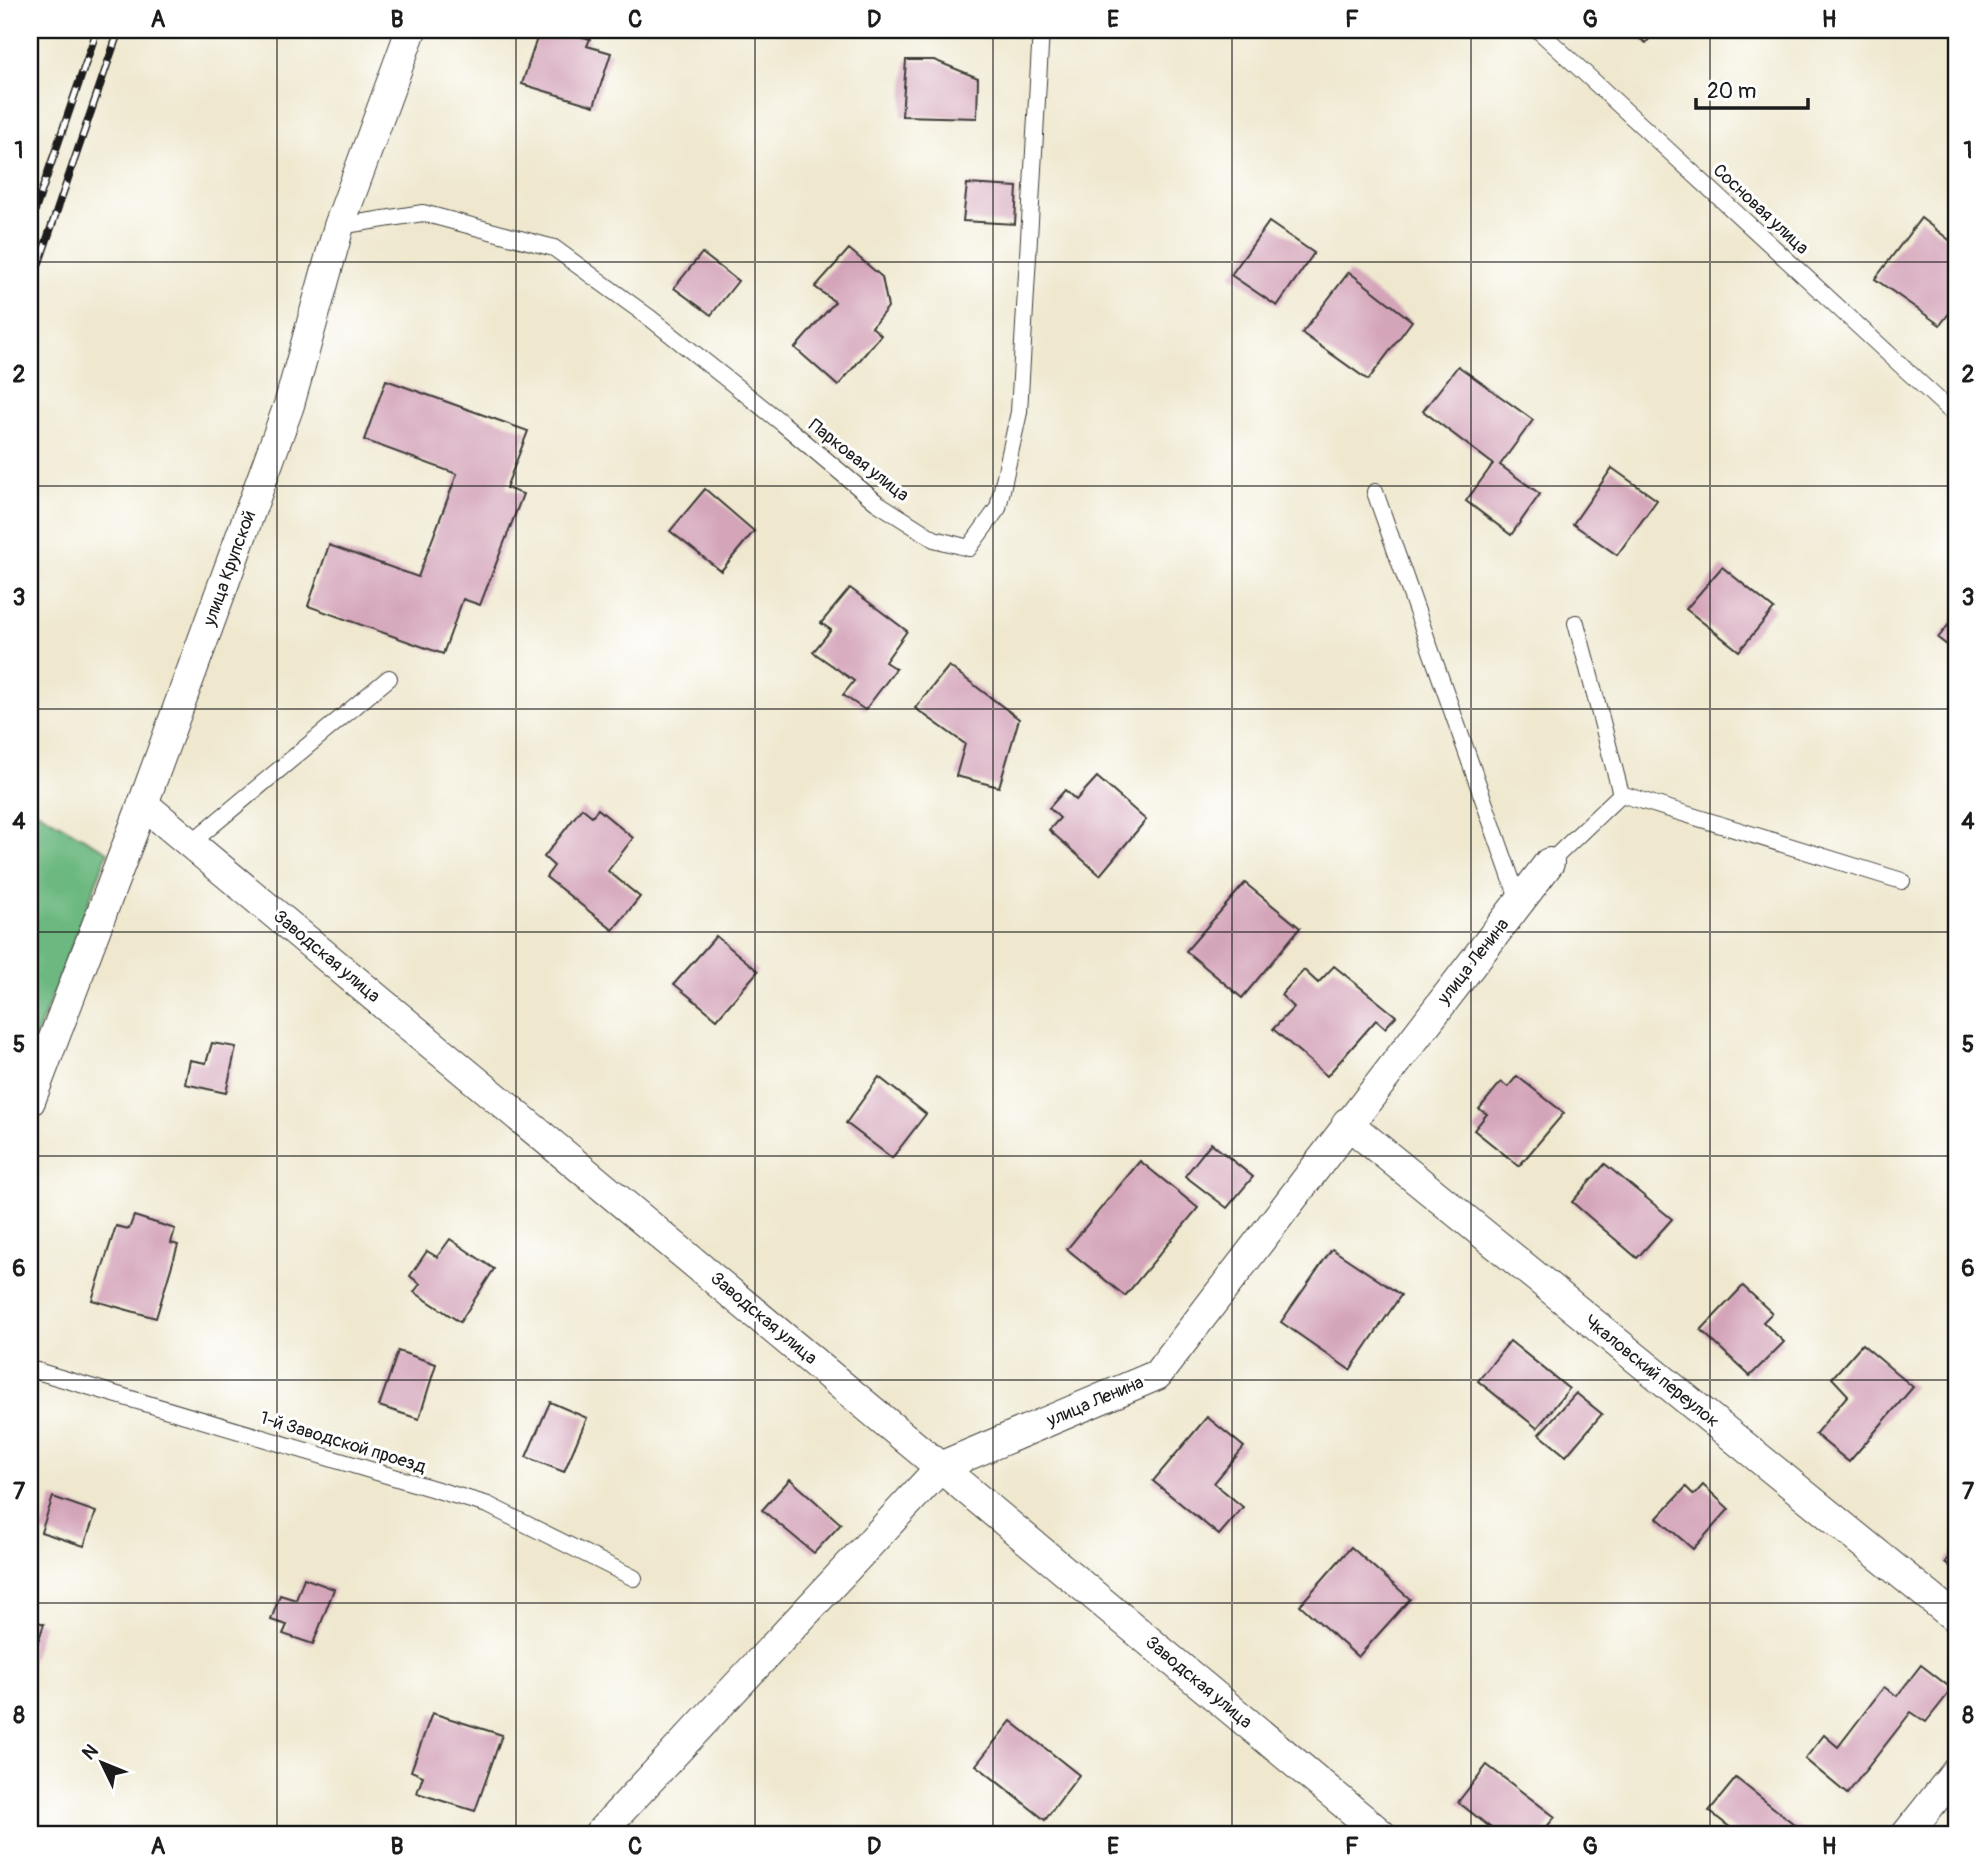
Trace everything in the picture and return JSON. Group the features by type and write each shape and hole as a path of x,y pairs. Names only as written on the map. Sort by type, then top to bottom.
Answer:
{"street":[{"name":"улица Крупской","path":"30,1101 143,804 289,405 339,226 411,30"},
{"name":"Заводская улица","path":"143,804 942,1466 1382,1835"},
{"name":"улица Ленина","path":"598,1835 942,1466 1157,1375 1549,863"},
{"name":"Чкаловский переулок","path":"1348,1124 1957,1619"},
{"path":"1906,1835 1957,1771"}],"lane":[{"name":"Парковая улица","path":"339,226 423,213 554,248 650,318 876,502 934,539 969,548 998,508 1019,412 1041,30"},
{"name":"Сосновая улица","path":"1538,30 1957,418"},
{"path":"1375,492 1519,901"},
{"path":"1576,623 1621,794"},
{"path":"191,843 389,678"},
{"path":"1549,863 1621,794"},
{"path":"1621,794 1902,881"},
{"name":"1-й Заводской проезд","path":"30,1369 488,1504 634,1578"}],"green space":[{"path":"30,807 108,852 30,1053"}],"building":[{"path":"1627,30 1656,30 1646,43"},
{"path":"561,31 590,39 587,46 611,53 594,106 522,84 539,32 559,38"},
{"path":"906,60 934,60 978,78 977,118 902,116"},
{"path":"967,184 1017,187 1015,224 963,221"},
{"path":"1921,218 1957,246 1957,303 1940,325 1875,279"},
{"path":"1269,222 1314,253 1277,306 1231,275"},
{"path":"849,249 882,277 888,307 872,327 881,335 838,386 795,348 835,302 815,287"},
{"path":"702,253 738,281 711,315 674,288"},
{"path":"1349,272 1412,321 1368,380 1302,333"},
{"path":"1458,366 1533,420 1500,465 1540,494 1511,535 1466,501 1493,464 1423,411"},
{"path":"386,380 528,431 506,488 523,494 480,605 463,599 443,654 308,606 329,545 418,577 457,474 364,440"},
{"path":"1612,468 1657,500 1617,555 1573,524"},
{"path":"705,489 754,531 721,571 670,531"},
{"path":"1722,567 1774,609 1739,651 1686,609"},
{"path":"850,588 907,631 885,662 896,669 865,710 843,695 854,681 813,652 831,630 821,623"},
{"path":"1957,614 1957,653 1938,638"},
{"path":"949,666 1019,719 999,787 956,776 965,744 915,708"},
{"path":"1097,777 1146,820 1100,875 1049,830 1060,818 1049,808 1065,790 1076,800"},
{"path":"582,808 592,816 598,809 633,838 608,871 640,897 613,930 546,877 554,866 544,857"},
{"path":"1245,883 1300,928 1242,998 1186,951"},
{"path":"716,936 758,971 717,1019 674,984"},
{"path":"1334,966 1396,1016 1385,1028 1376,1020 1327,1076 1273,1029 1294,1007 1281,995 1304,970 1318,983"},
{"path":"212,1043 236,1047 226,1093 185,1084 190,1060 206,1063"},
{"path":"1517,1076 1564,1113 1519,1166 1474,1130 1487,1114 1479,1109 1501,1082 1508,1087"},
{"path":"879,1077 926,1114 892,1158 846,1123"},
{"path":"1211,1143 1253,1177 1227,1208 1185,1176"},
{"path":"1140,1161 1198,1208 1125,1296 1067,1249"},
{"path":"1605,1164 1672,1219 1637,1258 1572,1202"},
{"path":"134,1216 175,1229 171,1243 178,1245 156,1318 92,1300 116,1226 129,1229"},
{"path":"450,1239 494,1269 460,1322 414,1292 420,1284 410,1276 427,1251 437,1257"},
{"path":"1332,1249 1401,1295 1350,1370 1281,1322"},
{"path":"1743,1286 1772,1313 1763,1322 1784,1342 1750,1376 1701,1330"},
{"path":"1510,1341 1569,1389 1537,1428 1478,1381"},
{"path":"1862,1344 1913,1387 1849,1462 1815,1434 1848,1395 1832,1378"},
{"path":"398,1351 436,1364 419,1419 379,1406"},
{"path":"1576,1393 1602,1414 1566,1456 1539,1434"},
{"path":"550,1402 587,1418 564,1472 526,1457"},
{"path":"1207,1417 1244,1447 1214,1483 1243,1507 1219,1535 1153,1481"},
{"path":"790,1479 841,1524 814,1553 762,1510"},
{"path":"1703,1485 1729,1509 1693,1549 1657,1518 1686,1487 1694,1495"},
{"path":"53,1497 96,1512 84,1546 41,1532"},
{"path":"1351,1547 1410,1599 1358,1657 1300,1605"},
{"path":"1957,1547 1957,1572 1945,1562"},
{"path":"304,1578 334,1589 313,1644 283,1634 287,1625 271,1620 280,1595 296,1600"},
{"path":"30,1619 44,1624 30,1665"},
{"path":"1921,1665 1952,1689 1926,1722 1911,1712 1847,1794 1805,1759 1824,1735 1838,1747 1884,1687 1897,1696"},
{"path":"432,1713 502,1735 475,1811 417,1793 423,1776 411,1771"},
{"path":"1011,1721 1079,1775 1045,1820 976,1765"},
{"path":"1487,1765 1555,1817 1540,1835 1500,1835 1458,1802"},
{"path":"1736,1778 1808,1835 1740,1835 1709,1811"}],"railway":[{"path":"30,225 97,30"},
{"path":"30,289 119,30"}]}
